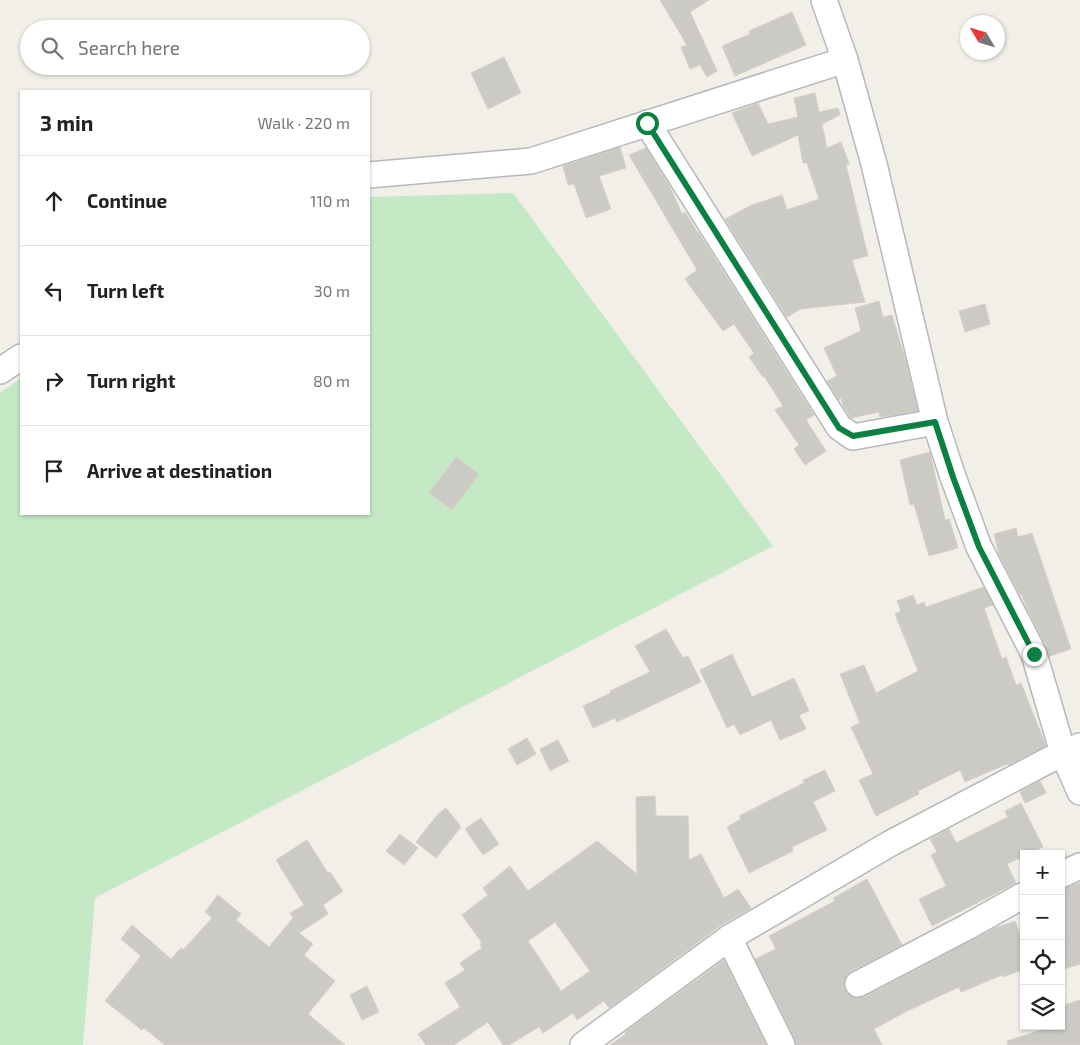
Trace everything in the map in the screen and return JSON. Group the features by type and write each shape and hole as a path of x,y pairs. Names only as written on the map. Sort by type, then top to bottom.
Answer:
{"street":[{"path":"824,0 845,60 874,164 935,422 979,547 1034,654 1072,750 1080,792"},
{"path":"370,175 531,161 845,60"},
{"path":"647,123 839,428 853,436 935,422"},
{"path":"0,371 20,358"},
{"path":"583,1045 730,938 891,843 1072,750"},
{"path":"1065,873 1080,866"},
{"path":"858,984 1020,897"},
{"path":"730,938 782,1045"}],"green space":[{"path":"513,193 773,546 95,898 83,1045 0,1045 0,393 20,379 20,515 370,515 370,197"}],"building":[{"path":"660,0 709,0 690,12 717,71 707,77 700,65 690,69 681,47 687,45"},
{"path":"792,12 806,45 735,76 722,46 750,34 749,31"},
{"path":"504,57 521,93 488,109 471,73"},
{"path":"815,93 819,112 838,108 840,115 822,124 827,148 841,142 849,164 846,165 868,256 852,260 865,302 801,309 787,317 725,219 752,205 782,195 787,210 819,199 807,163 803,163 798,135 752,156 732,113 758,103 768,124 798,117 794,98"},
{"path":"620,147 626,168 599,176 611,209 586,218 574,184 568,185 563,166"},
{"path":"646,148 670,187 682,214 685,212 699,233 814,415 806,420 826,451 805,465 794,449 799,445 775,410 783,406 749,357 754,353 734,324 723,331 685,279 697,270 629,155"},
{"path":"879,301 883,317 892,315 918,411 880,417 879,412 851,418 843,406 841,398 839,400 827,381 837,376 824,348 861,331 855,308"},
{"path":"985,304 990,324 965,332 959,311"},
{"path":"930,452 945,520 949,519 958,548 929,556 914,504 910,505 900,460"},
{"path":"456,457 479,474 452,510 429,493"},
{"path":"1016,528 1018,537 1032,533 1071,649 1050,656 1045,641 1022,595 1020,595 999,554 994,534"},
{"path":"984,587 993,605 984,608 1002,659 1006,657 1016,685 1021,683 1046,746 1008,765 965,782 960,770 918,791 919,794 876,816 859,780 873,774 851,727 860,723 840,674 864,665 876,693 918,671 895,614 901,611 897,601 913,595 917,605 924,602 926,607"},
{"path":"666,629 683,658 688,656 701,682 617,722 615,718 593,728 583,706 650,672 635,646"},
{"path":"732,654 752,697 794,678 809,711 799,715 806,729 780,740 771,720 740,735 734,724 727,728 700,670"},
{"path":"527,738 536,754 517,765 508,749"},
{"path":"558,740 569,761 550,771 540,749"},
{"path":"825,770 835,791 813,802 827,830 792,847 793,851 749,873 727,827 741,819 739,816 804,783 803,780"},
{"path":"1040,781 1046,793 1025,803 1020,792"},
{"path":"655,796 656,816 688,816 689,860 701,854 724,898 738,889 751,908 720,926 609,1008 604,1001 577,1020 573,1013 543,1033 539,1027 509,1045 503,1045 488,1022 454,1045 426,1045 418,1034 460,1007 445,983 465,970 460,963 482,948 480,944 482,943 462,915 488,895 483,888 510,866 528,891 597,841 637,874 636,797","holes":["555,922 590,971 561,991 528,941"]},
{"path":"1021,803 1043,847 1037,850 1020,850 1020,858 1007,864 1016,883 932,926 919,899 946,886 931,855 937,852 930,839 949,829 956,843 1008,817 1005,811"},
{"path":"446,808 461,827 436,858 416,842 438,814"},
{"path":"481,818 499,844 483,855 465,829"},
{"path":"400,834 418,848 404,865 386,851"},
{"path":"307,840 328,873 330,872 343,891 323,905 328,914 299,933 313,944 304,955 335,981 308,1014 345,1045 165,1045 144,1028 142,1030 105,1001 141,956 121,939 132,925 171,959 181,948 183,950 212,918 205,912 218,895 241,914 236,920 269,947 293,918 290,913 304,905 276,860"},
{"path":"867,879 902,945 851,971 846,976 844,984 846,991 851,996 865,997 995,928 1015,921 1020,934 1020,971 1003,977 1002,975 961,992 959,987 905,1012 874,1029 882,1045 796,1045 795,1039 755,959 776,949 769,936 835,901 833,898"},
{"path":"1080,883 1080,964 1065,969 1065,895 1065,888"},
{"path":"724,960 766,1045 610,1045 626,1034 625,1032"},
{"path":"367,986 379,1012 362,1020 350,995"},
{"path":"1080,1000 1080,1045 1008,1045 1007,1041 1041,1030 1065,1030 1065,1005"}],"route":[{"path":"647,123 839,428 853,436 864,436 935,422 979,547 1034,654"}]}
